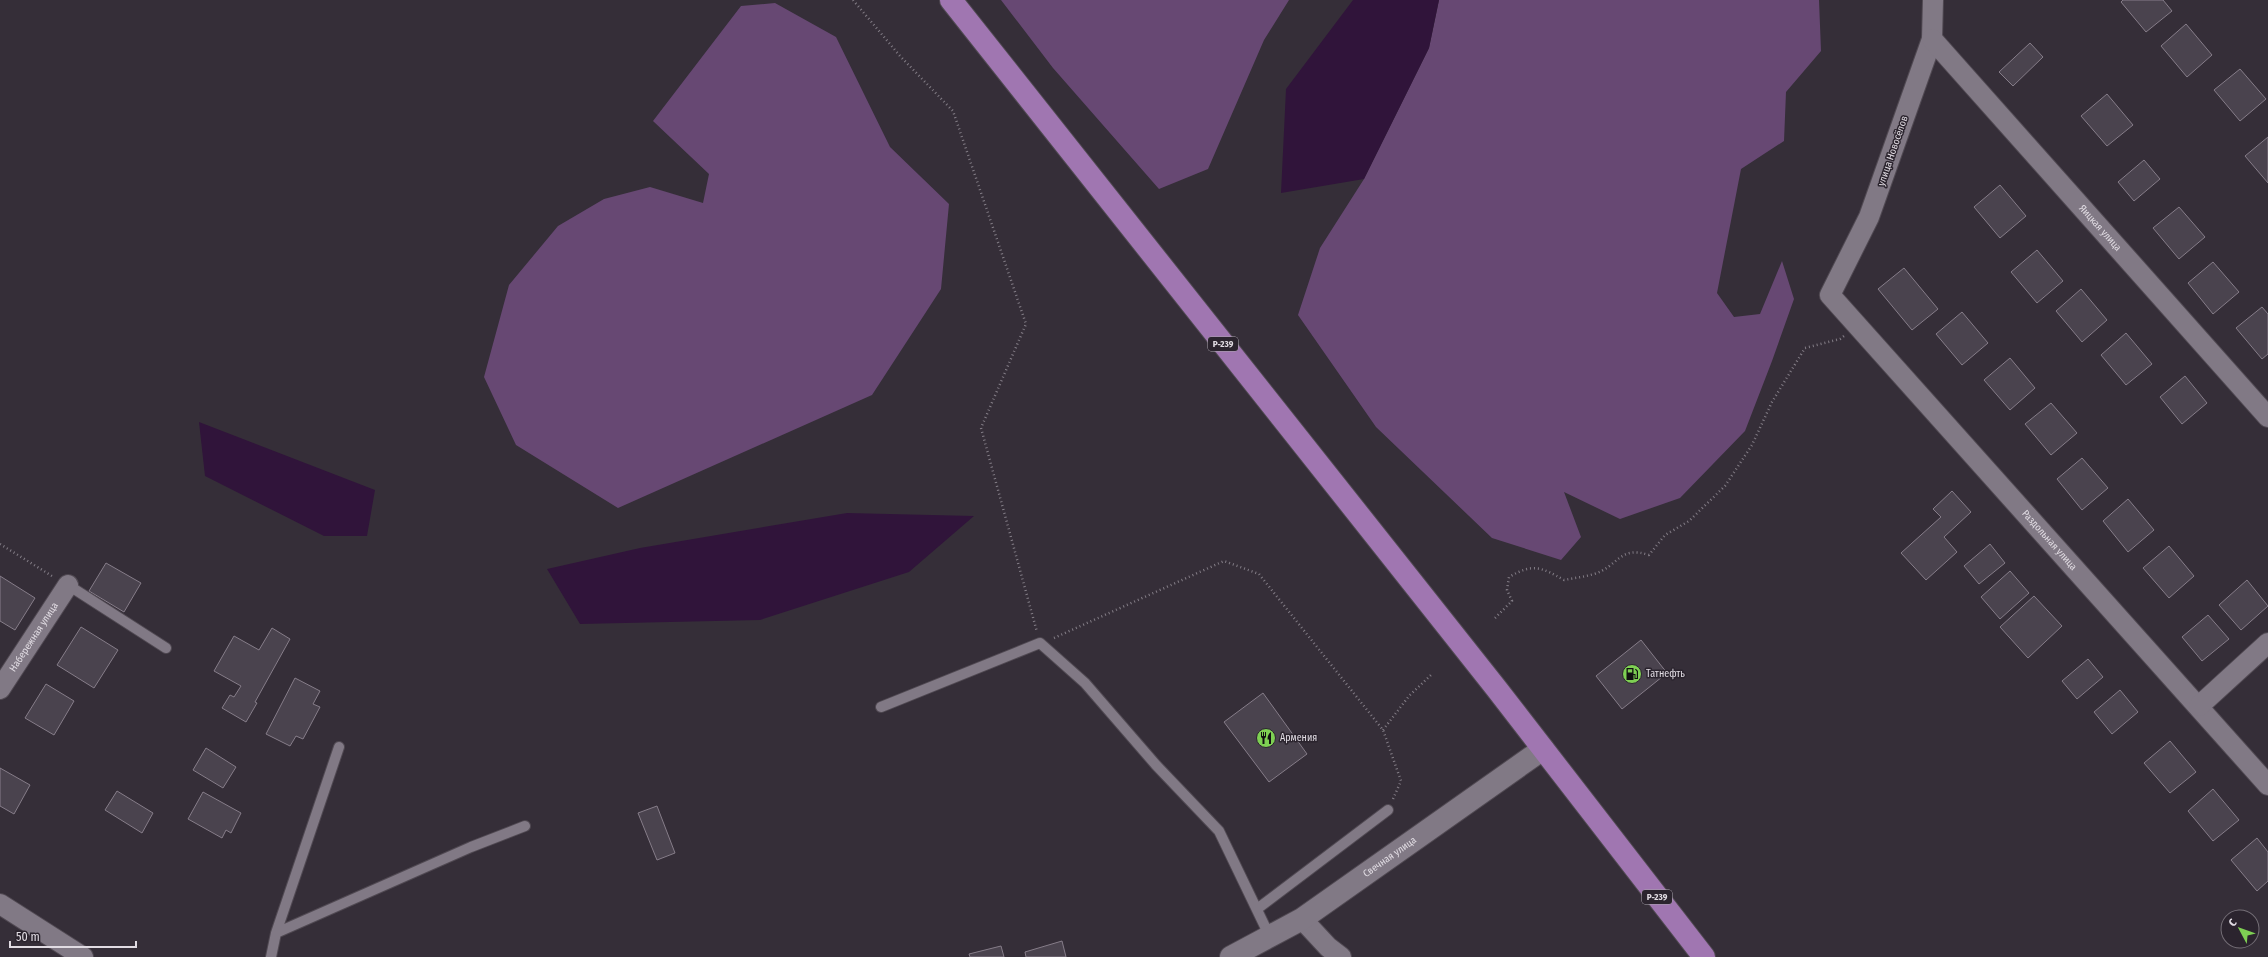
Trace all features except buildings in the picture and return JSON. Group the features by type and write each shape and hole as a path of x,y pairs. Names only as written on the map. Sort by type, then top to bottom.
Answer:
{"highway":[{"name":"Р-239","path":"951,0 1543,749 1704,957"}],"street":[{"name":"улица Новосёлов","path":"1830,295 1869,218 1932,39 1934,0"},
{"name":"Яицкая улица","path":"1932,39 2268,417"},
{"name":"Раздольная улица","path":"1830,295 2199,706 2268,785"},
{"name":"Набережная улица","path":"0,689 68,585"},
{"path":"2199,706 2268,643"},
{"name":"Свечная улица","path":"1231,957 1302,919 1543,749"},
{"path":"0,904 83,957"},
{"path":"1302,919 1328,947 1341,957"}],"lane":[{"path":"68,585 166,648"},
{"path":"881,707 1040,643 1085,683 1156,765 1219,831 1270,937"},
{"path":"271,957 276,933 339,747"},
{"path":"1257,909 1388,810"},
{"path":"276,933 464,850 525,826"}],"path":[{"path":"853,0 900,56 953,111 1026,324 981,428 1040,643 1224,561 1259,574 1384,730 1401,781 1388,810"},
{"path":"1495,618 1512,601 1507,590 1509,577 1524,568 1546,570 1564,580 1596,574 1626,554 1635,550 1649,555 1665,535 1689,521 1725,486 1752,445 1772,402 1805,348 1840,340 1856,325"},
{"path":"0,544 68,585"},
{"path":"1384,730 1409,696 1431,675"}],"shaded area":[{"path":"1001,0 1289,0 1264,40 1208,169 1159,189 1053,68"},
{"path":"1353,0 1439,0 1429,48 1364,179 1281,193 1286,89"},
{"path":"1439,0 1819,0 1821,51 1786,92 1784,141 1741,169 1717,293 1734,317 1760,314 1782,261 1794,299 1745,431 1680,498 1620,519 1564,492 1581,537 1561,560 1492,538 1376,427 1298,315 1320,248 1364,179 1429,48"},
{"path":"775,3 836,37 890,147 949,204 941,289 872,395 618,508 516,445 484,377 509,285 558,226 604,199 650,187 703,203 709,174 653,121 741,6"},
{"path":"199,422 375,490 367,536 324,536 205,476"},
{"path":"847,513 974,516 909,572 760,620 580,624 547,569 640,548"}],"place":[{"name":"Татнефть","path":"1632,674"},
{"name":"Армения","path":"1266,738"}]}
